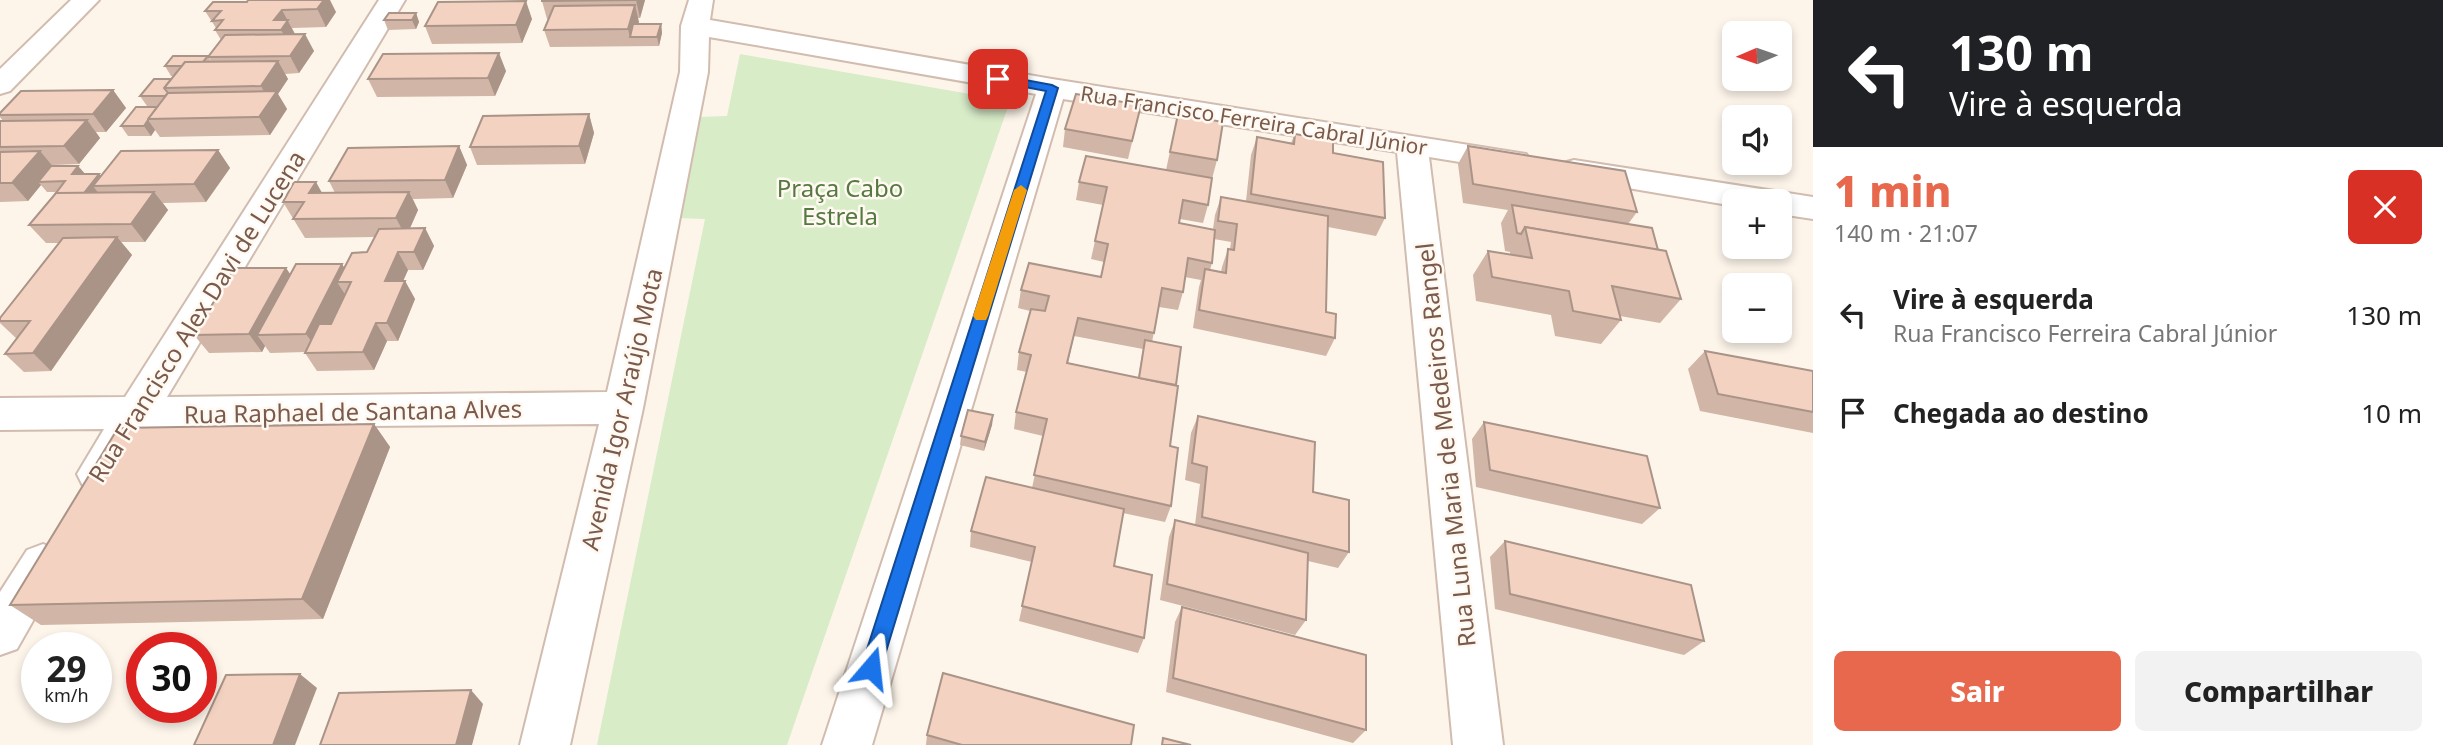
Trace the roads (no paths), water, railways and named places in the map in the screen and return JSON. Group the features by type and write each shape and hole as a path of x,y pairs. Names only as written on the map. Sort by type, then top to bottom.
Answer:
{"street":[{"path":"0,85 86,0"},
{"name":"Rua Francisco Alex Davi de Lucena","path":"78,506 392,0"},
{"name":"Rua Francisco Ferreira Cabral Júnior","path":"698,13 1052,88 1722,193"},
{"name":"Avenida Igor Araújo Mota","path":"545,745 622,408 694,72 698,13"},
{"name":"Avenida Igor Araújo Mota","path":"694,72 728,20"},
{"path":"847,745 1052,88"},
{"name":"Rua Luna Maria de Medeiros Rangel","path":"1412,145 1478,745"},
{"path":"1792,204 1813,208"},
{"name":"Rua Raphael de Santana Alves","path":"0,414 622,408"},
{"path":"0,633 57,541"}],"park label":[{"name":"Praça Cabo Estrela","path":"840,201"}]}
